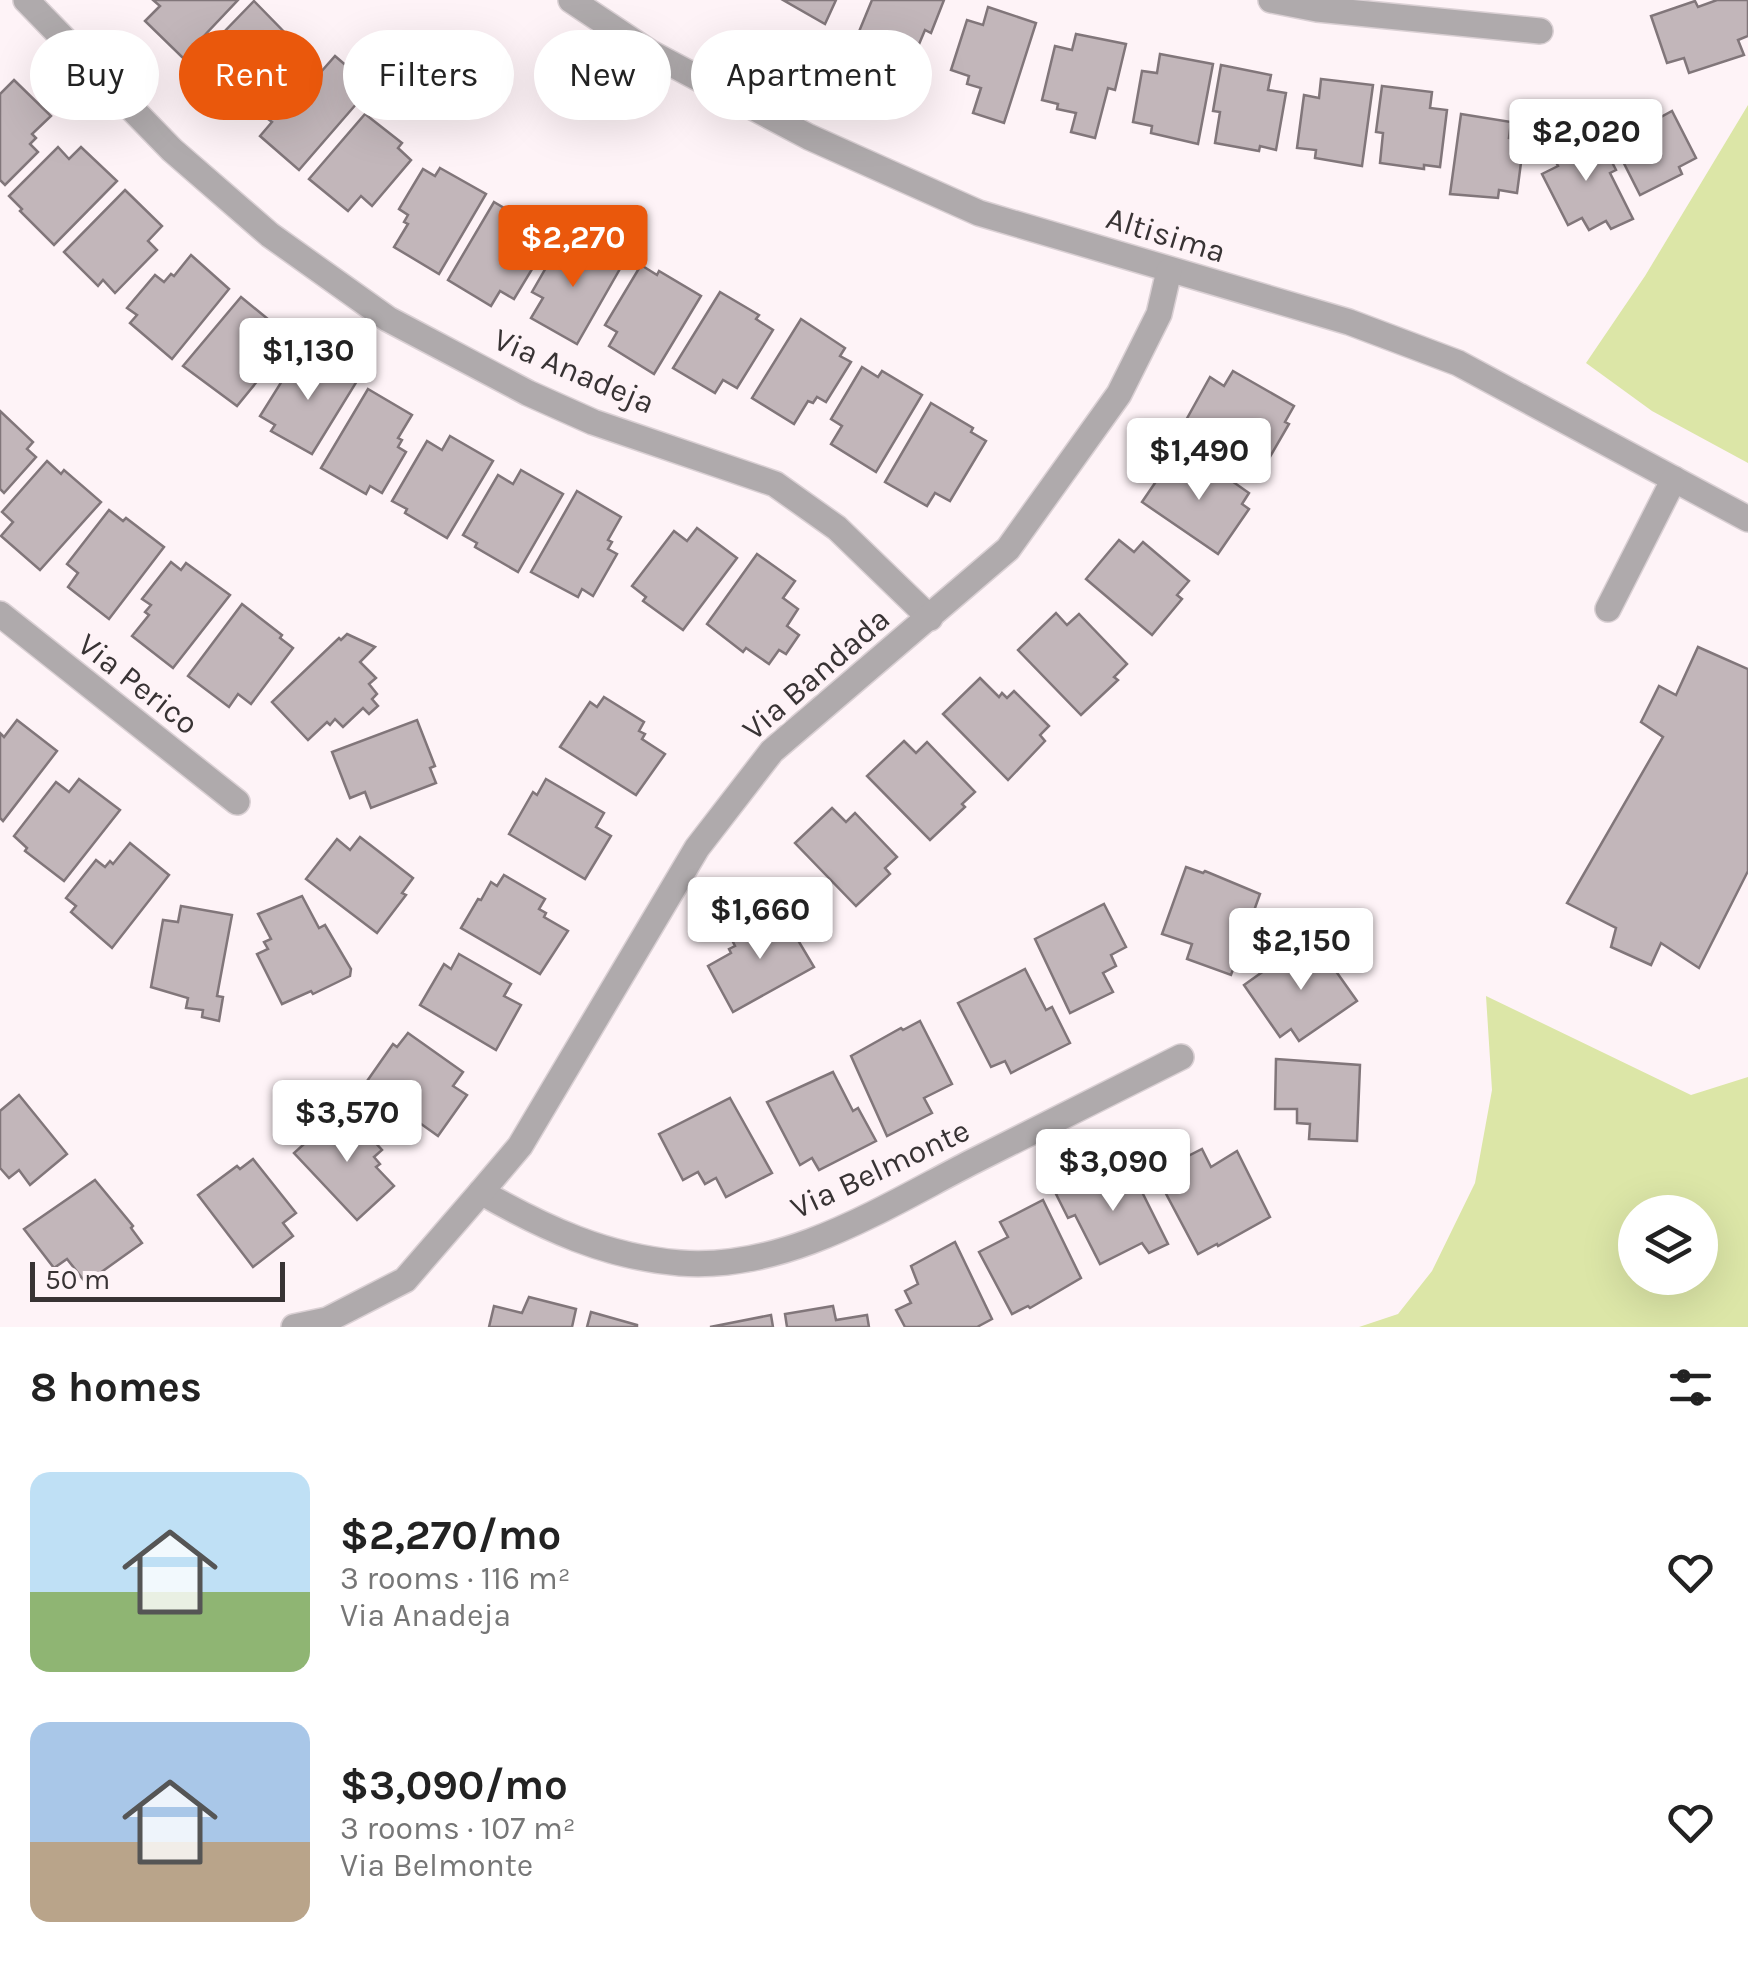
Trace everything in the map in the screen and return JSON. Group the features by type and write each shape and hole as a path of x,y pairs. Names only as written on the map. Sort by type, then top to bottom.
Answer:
{"street":[{"name":"Via Anadeja","path":"26,0 172,150 270,235 388,319 528,394 593,422 776,484 837,528 930,618"},
{"name":"Altisima","path":"571,0 650,52 808,137 979,213 1349,322 1458,363 1748,519"},
{"path":"1271,0 1540,30"},
{"name":"Via Bandada","path":"294,1327 327,1320 406,1280 520,1146 696,848 772,751 1008,549 1119,394 1160,314 1169,271"},
{"path":"1608,609 1674,479"},
{"name":"Via Perico","path":"0,614 237,802"},
{"name":"Via Belmonte","path":"481,1192 545,1228 622,1255 683,1263 754,1257 824,1237 1181,1057"}],"green space":[{"path":"1748,105 1748,463 1652,411 1586,363 1645,276"},
{"path":"1486,996 1691,1095 1748,1077 1748,1327 1359,1327 1398,1314 1432,1271 1475,1183 1492,1090"}],"building":[{"path":"153,0 238,0 210,30 179,30 179,54 159,30 145,21 160,6"},
{"path":"783,0 836,0 825,24"},
{"path":"872,0 944,0 932,30 860,30"},
{"path":"1717,0 1748,0 1748,36 1738,40 1744,55 1689,73 1684,58 1667,63 1651,16 1695,1 1698,7"},
{"path":"254,1 282,30 226,30"},
{"path":"988,7 1036,23 1004,123 973,113 981,88 967,84 969,76 951,70 967,20 983,25"},
{"path":"1076,34 1126,44 1115,90 1108,88 1095,138 1071,132 1076,113 1057,109 1058,104 1042,100 1055,46 1072,50"},
{"path":"1160,54 1213,64 1198,144 1151,133 1152,126 1133,122 1142,71 1157,73"},
{"path":"335,56 343,63 343,119 299,170 260,136 272,122 269,120 323,120 323,70"},
{"path":"1221,65 1271,75 1268,90 1286,93 1276,150 1215,143 1220,112 1213,111"},
{"path":"1321,79 1373,85 1362,166 1315,158 1316,150 1297,148 1304,95 1319,98"},
{"path":"14,80 30,96 30,120 47,120 32,134 36,138 30,144 38,152 5,185 0,180 0,94"},
{"path":"1382,86 1432,92 1430,108 1447,110 1440,167 1424,165 1424,169 1380,163 1383,133 1376,132"},
{"path":"1650,101 1659,118 1672,111 1696,158 1679,167 1682,174 1640,195 1604,124"},
{"path":"1461,114 1511,122 1509,138 1524,140 1517,193 1499,190 1498,198 1450,194"},
{"path":"360,120 373,120 402,143 398,148 411,160 372,206 361,196 348,211 309,179"},
{"path":"1595,129 1616,170 1610,173 1633,219 1611,229 1606,221 1589,230 1582,218 1568,225 1542,174 1558,166 1550,151"},
{"path":"58,147 69,159 81,147 117,181 54,245 9,196"},
{"path":"440,168 486,194 439,274 394,247 408,224 404,222 408,215 399,209 423,169 435,176"},
{"path":"125,190 162,226 148,241 157,250 115,293 103,280 98,286 64,252"},
{"path":"494,202 536,227 534,232 549,241 514,299 500,291 491,306 448,280"},
{"path":"562,240 578,249 581,244 621,267 577,344 531,318 543,298 532,292"},
{"path":"191,255 229,289 172,359 130,323 137,315 127,308 155,275 164,282"},
{"path":"641,265 701,296 654,374 609,346 617,332 605,325"},
{"path":"720,292 759,315 756,319 773,330 737,388 723,380 715,393 673,368"},
{"path":"241,297 280,329 269,342 281,352 237,406 183,366"},
{"path":"801,319 845,348 840,356 851,362 826,402 817,397 813,403 808,401 794,424 752,398"},
{"path":"315,355 357,381 312,454 271,431 275,425 260,416 292,365 304,373"},
{"path":"862,367 878,377 882,371 922,395 876,472 831,444 842,426 831,419"},
{"path":"1233,371 1294,406 1285,422 1289,424 1264,467 1185,422 1210,377 1224,386"},
{"path":"368,389 412,415 398,438 402,440 398,447 406,452 382,493 370,486 366,494 321,468"},
{"path":"931,403 973,428 971,432 986,441 950,501 935,493 927,506 885,482"},
{"path":"0,411 33,442 27,449 36,457 4,493 0,489"},
{"path":"450,436 493,461 447,538 392,501 427,441 442,450"},
{"path":"1172,458 1194,473 1196,470 1202,474 1209,465 1249,493 1242,504 1249,509 1218,554 1142,502"},
{"path":"47,461 61,474 64,470 101,502 40,570 1,536 13,522 2,512"},
{"path":"521,470 563,494 518,572 475,547 477,543 463,535 498,475 513,484"},
{"path":"577,491 621,517 608,540 612,542 608,549 617,554 593,596 582,589 578,597 531,572"},
{"path":"109,510 164,547 109,619 68,587 78,573 67,564"},
{"path":"697,528 737,558 683,630 643,601 646,597 632,586 674,531 687,541"},
{"path":"1119,540 1134,552 1143,542 1189,581 1177,595 1182,599 1152,635 1086,579"},
{"path":"757,554 795,581 783,598 798,609 787,626 799,635 786,654 779,650 769,664 746,648 743,652 707,624"},
{"path":"171,562 181,570 186,563 230,595 173,668 132,636 149,615 145,612 151,605 142,599"},
{"path":"242,604 293,648 251,704 238,694 229,707 188,676"},
{"path":"1056,613 1067,625 1079,614 1127,664 1114,677 1118,680 1081,715 1018,650"},
{"path":"347,634 375,647 360,662 376,678 369,684 377,694 372,699 378,706 369,714 363,708 343,727 335,719 330,725 327,722 308,740 272,702"},
{"path":"1698,647 1748,669 1748,871 1699,968 1661,943 1651,965 1611,947 1616,928 1567,903 1663,737 1641,722 1659,686 1676,695"},
{"path":"980,678 999,697 1002,693 1007,698 1014,691 1049,726 1040,735 1045,741 1008,780 943,714"},
{"path":"604,697 644,722 639,731 645,734 642,739 665,754 636,795 560,747 590,702 597,707"},
{"path":"17,720 57,751 3,821 0,733 4,737"},
{"path":"417,720 435,766 430,768 436,783 371,808 365,792 350,798 332,752"},
{"path":"904,741 916,753 927,742 975,792 930,840 867,776"},
{"path":"79,779 120,810 64,881 25,851 27,848 14,836 56,782 69,792"},
{"path":"546,779 604,813 596,827 611,836 585,879 509,834 533,792 537,795"},
{"path":"832,808 846,822 855,813 897,857 885,868 890,874 856,906 795,843"},
{"path":"360,837 413,878 402,893 406,895 377,933 306,879 337,839 350,850"},
{"path":"130,843 169,875 112,948 71,912 76,906 66,898 96,860 105,867 110,861 113,864"},
{"path":"1186,867 1260,894 1231,975 1187,959 1192,944 1162,934"},
{"path":"504,875 545,899 539,909 546,913 544,917 568,931 540,974 461,928 491,882 497,886"},
{"path":"302,896 319,928 325,925 351,969 350,976 282,1004 257,954 268,949 264,942 271,939 258,914"},
{"path":"1104,904 1126,947 1111,955 1116,966 1103,973 1113,992 1070,1013 1035,939"},
{"path":"181,906 232,915 217,996 223,997 219,1021 202,1017 203,1010 186,1008 188,998 151,987 163,920 178,922"},
{"path":"772,912 779,924 786,920 814,967 733,1012 708,966 731,953 729,949 735,946 730,936"},
{"path":"1316,943 1357,1001 1299,1041 1291,1029 1280,1037 1244,985 1275,963 1279,968"},
{"path":"459,954 511,984 504,996 521,1005 496,1050 420,1005 444,964 451,969"},
{"path":"1025,969 1046,1010 1052,1007 1070,1043 1011,1073 1005,1061 991,1067 958,1003"},
{"path":"920,1021 952,1084 924,1098 932,1113 887,1136 851,1056"},
{"path":"408,1033 463,1072 453,1086 467,1095 438,1136 365,1084 393,1044 397,1047"},
{"path":"1276,1059 1360,1065 1357,1141 1309,1139 1310,1124 1297,1123 1297,1109 1275,1109"},
{"path":"833,1072 853,1111 858,1108 876,1141 819,1170 812,1158 800,1165 767,1102"},
{"path":"19,1095 67,1154 30,1185 19,1170 9,1178 0,1168 0,1111"},
{"path":"730,1098 772,1173 726,1197 716,1178 705,1184 698,1172 683,1180 659,1134"},
{"path":"349,1114 382,1150 374,1157 380,1164 376,1167 394,1186 357,1220 294,1153 333,1118 339,1124"},
{"path":"1202,1149 1211,1167 1237,1151 1270,1217 1198,1254 1155,1173"},
{"path":"253,1159 296,1213 283,1223 293,1236 253,1267 198,1195"},
{"path":"1112,1166 1119,1179 1132,1172 1168,1244 1149,1253 1142,1243 1100,1264 1075,1215 1068,1218 1056,1194"},
{"path":"95,1180 142,1243 86,1283 67,1259 54,1268 24,1229"},
{"path":"1043,1200 1081,1278 1030,1308 1012,1314 979,1252 1008,1237 1000,1222"},
{"path":"955,1242 992,1319 977,1327 905,1327 896,1310 911,1303 905,1291 918,1284 911,1266"},
{"path":"529,1297 576,1309 572,1327 489,1327 494,1306 522,1313"},
{"path":"833,1306 836,1320 867,1315 869,1327 787,1327 785,1314"},
{"path":"591,1312 637,1325 637,1327 587,1327"},
{"path":"771,1315 773,1327 710,1327"}]}
